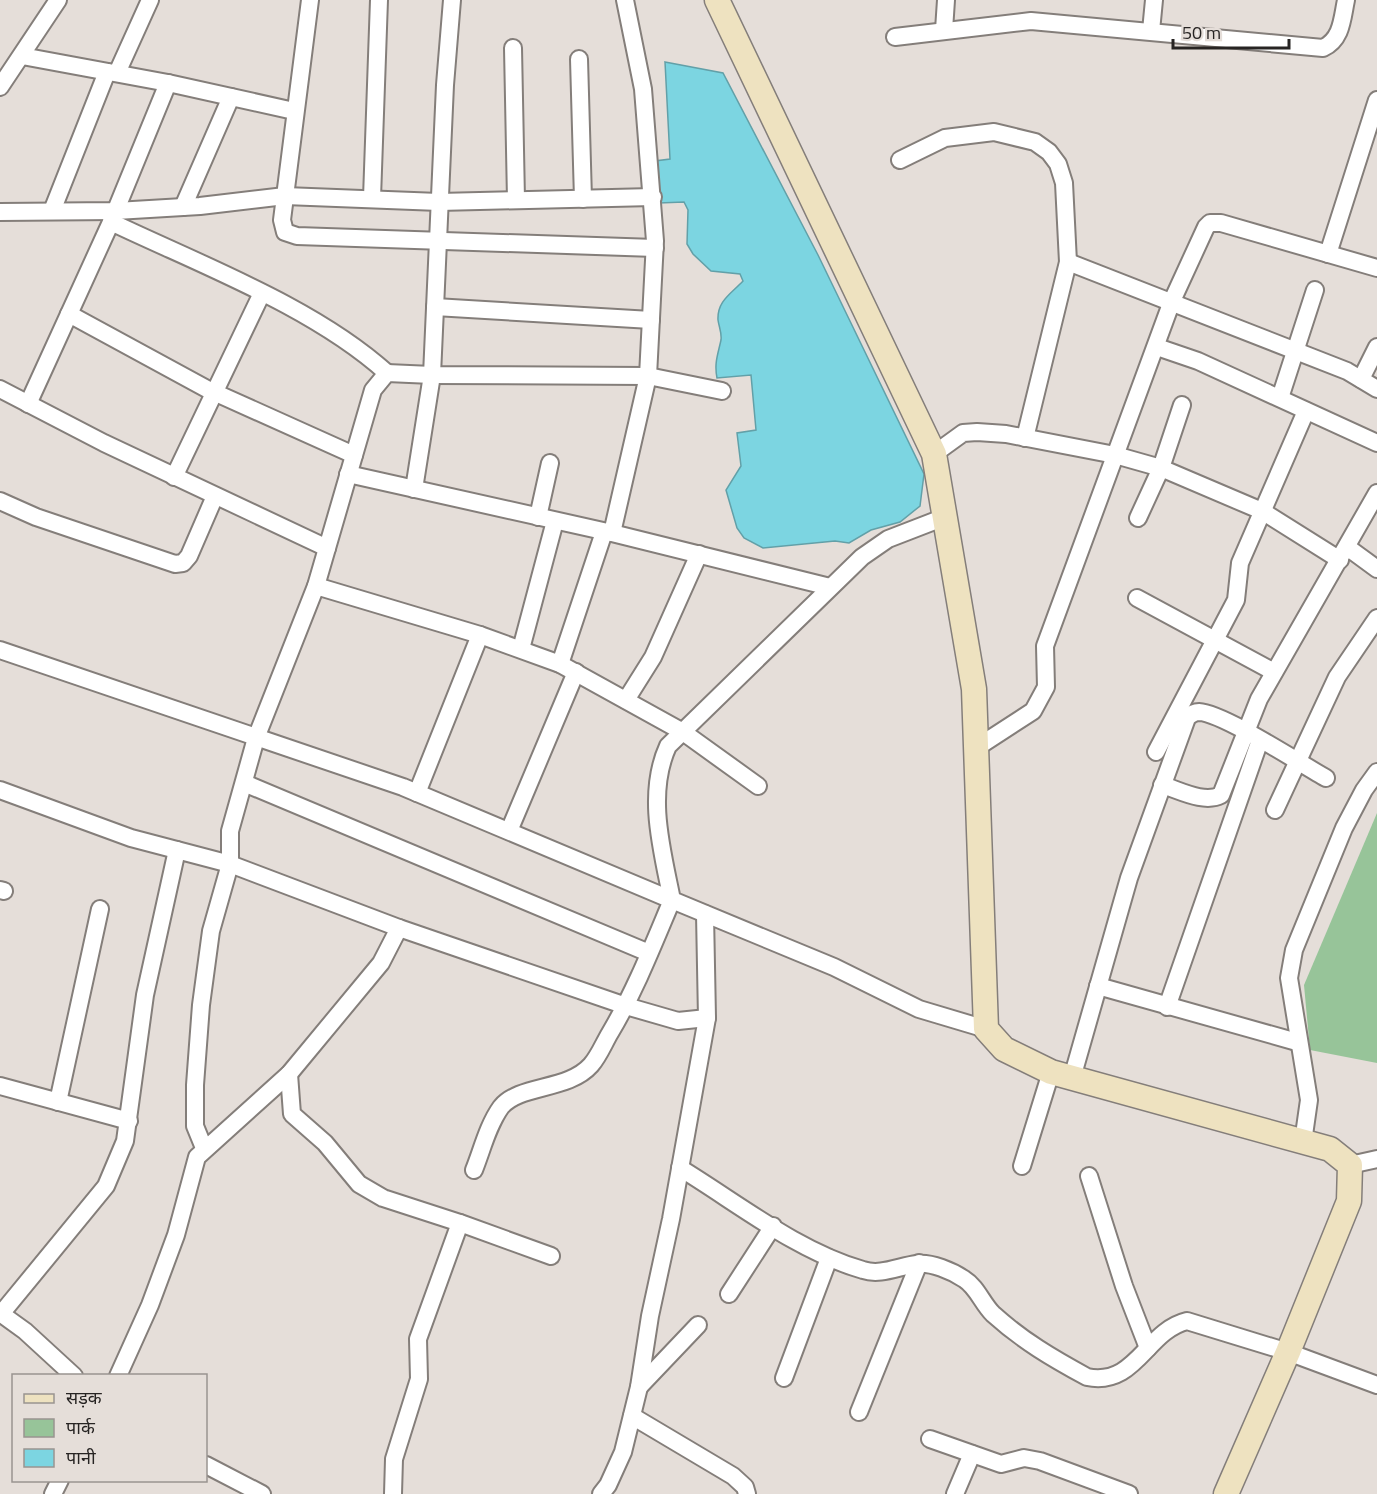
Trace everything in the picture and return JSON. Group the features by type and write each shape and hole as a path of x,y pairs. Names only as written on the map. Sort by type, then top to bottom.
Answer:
{"main road":[{"path":"717,0 934,454 974,689 986,1029 1004,1049 1061,1075 1330,1149 1350,1165 1349,1201 1288,1352 1226,1494"}],"street":[{"path":"0,87 58,0"},
{"path":"52,211 112,73 150,0"},
{"path":"310,0 294,111 282,228 290,234 439,243 655,248"},
{"path":"372,198 379,0"},
{"path":"414,489 432,375 445,86 452,0"},
{"path":"560,664 608,533 648,376 655,248 653,197 643,89 625,0"},
{"path":"944,30 945,0"},
{"path":"1151,31 1154,0"},
{"path":"895,37 1031,21 1323,48 1331,44 1339,34 1346,0"},
{"path":"513,48 516,200"},
{"path":"22,56 168,83 294,111"},
{"path":"579,59 583,199"},
{"path":"28,404 113,217 168,83"},
{"path":"183,207 231,97"},
{"path":"1328,254 1377,100"},
{"path":"900,160 945,138 976,132 994,132 1035,142 1049,152 1064,183 1068,262 1025,438"},
{"path":"0,212 52,211 113,217 285,196 440,202 653,197"},
{"path":"113,217 262,293 358,347 387,374 648,376 722,391"},
{"path":"976,748 1033,711 1046,687 1045,646 1157,347 1172,301 1196,243 1210,223 1221,223 1377,268"},
{"path":"1068,262 1296,350 1347,371 1377,389"},
{"path":"1280,398 1315,290"},
{"path":"174,477 262,293"},
{"path":"435,307 651,320"},
{"path":"69,314 215,392 354,455"},
{"path":"1361,379 1377,346"},
{"path":"1157,347 1198,361 1377,443"},
{"path":"204,1148 195,1126 195,1084 201,1005 211,931 230,864 230,831 256,738 316,586 373,390 387,374"},
{"path":"0,389 174,477 327,549"},
{"path":"1138,518 1161,468 1182,405"},
{"path":"1156,752 1236,600 1240,563 1306,411"},
{"path":"934,454 963,433 987,433 1025,438 1115,454 1161,468 1262,511 1377,569"},
{"path":"538,517 550,463"},
{"path":"348,474 830,586"},
{"path":"1162,786 1207,798 1221,795 1245,731 1274,672 1344,554 1377,493"},
{"path":"0,501 36,517 175,564 183,563 189,556 215,496"},
{"path":"474,1170 492,1121 503,1105 521,1095 557,1085 580,1075 592,1064 626,1006 672,900 660,840 658,783 660,766 668,746 862,557 888,539 945,517"},
{"path":"521,649 555,521"},
{"path":"626,700 653,657 699,554"},
{"path":"316,586 480,635 560,664 683,732 758,786"},
{"path":"1137,598 1274,672"},
{"path":"1275,810 1337,677 1377,618"},
{"path":"417,793 480,635"},
{"path":"0,650 417,793 834,967 919,1009 986,1029"},
{"path":"509,831 576,672"},
{"path":"1022,1166 1098,986 1129,878 1183,725 1191,713 1206,713 1245,731 1326,778"},
{"path":"1167,1007 1260,740"},
{"path":"1304,1142 1309,1100 1297,1042 1288,978 1294,950 1344,828 1364,790 1377,772"},
{"path":"244,783 649,953"},
{"path":"0,790 131,838 230,864 399,928 626,1006 678,1021 707,1018"},
{"path":"72,1374 25,1331 0,1314 106,1186 125,1141 145,995 177,850"},
{"path":"58,1102 100,909"},
{"path":"601,1494 608,1485 623,1452 639,1388 650,1316 707,1018 705,914"},
{"path":"119,1374 150,1305 176,1235 197,1157 204,1148 289,1074 381,963 399,928"},
{"path":"1098,986 1297,1042"},
{"path":"289,1074 292,1114 325,1143 359,1185 383,1198 551,1256"},
{"path":"0,1086 129,1121"},
{"path":"1350,1165 1377,1159"},
{"path":"680,1167 773,1226 829,1258 866,1271 884,1272 920,1263 933,1265 964,1279 987,1308 1021,1340 1087,1377 1112,1378 1125,1370 1174,1324 1187,1321 1288,1352 1377,1385"},
{"path":"1089,1176 1124,1286 1148,1348"},
{"path":"393,1494 397,1448 419,1379 418,1339 460,1223"},
{"path":"729,1293 773,1226"},
{"path":"784,1377 829,1258"},
{"path":"859,1412 920,1263"},
{"path":"639,1388 659,1370 698,1324"},
{"path":"632,1416 734,1476 745,1487 747,1494"},
{"path":"930,1438 1001,1464 1024,1458 1040,1461 1129,1494"},
{"path":"955,1494 972,1454"},
{"path":"207,1466 262,1494"}],"green space":[{"path":"1377,813 1377,1063 1310,1050 1304,985"}],"water":[{"path":"665,62 723,73 818,255 924,474 920,506 900,522 871,530 849,543 835,541 763,548 744,538 737,528 726,490 741,466 737,433 756,430 751,375 717,378 716,368 721,337 718,313 722,303 743,281 740,274 711,271 693,254 687,244 688,210 684,202 659,203 655,161 670,159"}]}
